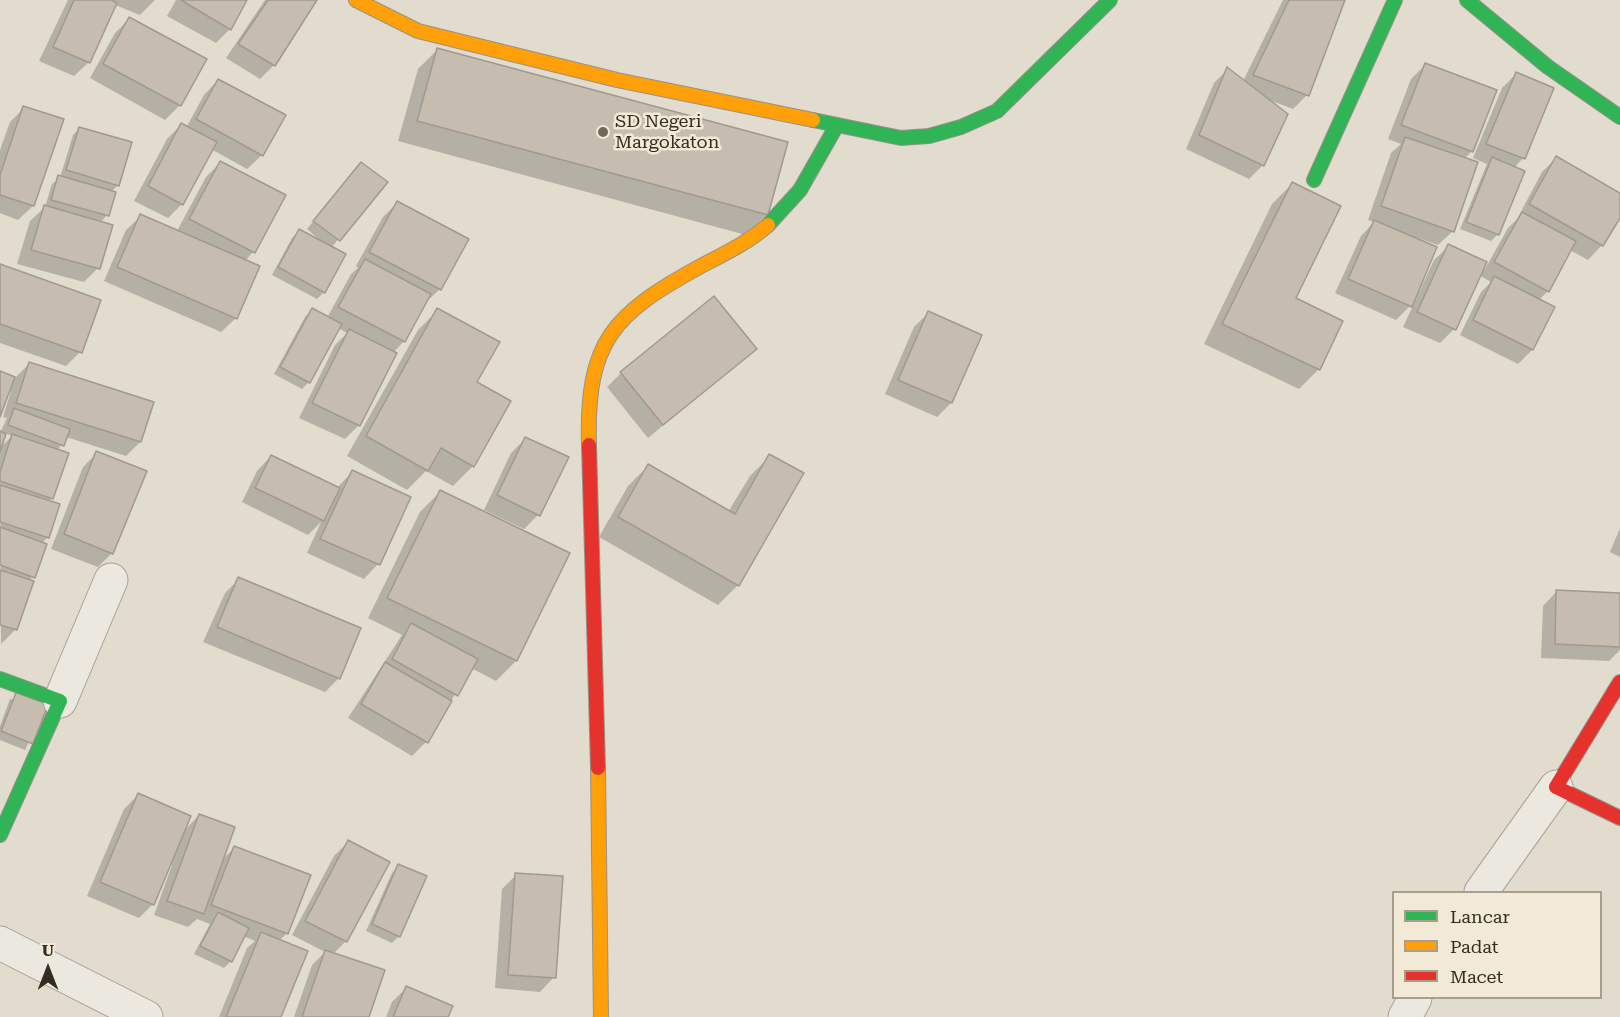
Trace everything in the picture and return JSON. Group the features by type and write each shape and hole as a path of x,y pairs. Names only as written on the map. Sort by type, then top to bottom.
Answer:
{"street":[{"path":"356,0 418,31 617,80 901,138 929,136 970,123 997,111 1110,0"},
{"path":"1314,180 1395,0"},
{"path":"1467,0 1548,67 1620,117"},
{"path":"601,1017 598,725 588,403 595,368 609,335 631,310 752,236 783,210 808,179 837,125"},
{"path":"0,836 111,580"},
{"path":"0,679 60,701"},
{"path":"1482,891 1556,787 1620,682"},
{"path":"1556,787 1620,818"},
{"path":"0,943 146,1017"},
{"path":"1405,1017 1414,999"}],"building":[{"path":"74,0 111,0 117,3 90,63 53,47"},
{"path":"181,0 247,0 231,30"},
{"path":"268,0 317,0 275,66 238,44"},
{"path":"1289,0 1345,0 1309,96 1253,75"},
{"path":"129,17 207,59 181,106 103,64"},
{"name":"SD Negeri Margokaton","path":"437,48 788,142 768,215 417,121"},
{"path":"1425,63 1497,90 1473,152 1401,125"},
{"path":"1227,67 1288,114 1264,166 1199,135"},
{"path":"1516,72 1554,88 1525,159 1486,144"},
{"path":"218,79 286,115 263,156 196,119"},
{"path":"23,106 64,119 34,206 0,195 0,175"},
{"path":"181,123 217,142 183,205 148,186"},
{"path":"79,127 132,142 119,186 66,170"},
{"path":"1405,137 1478,162 1454,232 1381,206"},
{"path":"1556,156 1620,193 1620,218 1603,246 1529,204"},
{"path":"1492,157 1525,171 1499,235 1466,222"},
{"path":"220,161 286,195 255,253 189,219"},
{"path":"361,162 388,182 340,241 313,221"},
{"path":"58,175 116,192 109,216 51,200"},
{"path":"1292,182 1341,206 1296,298 1343,321 1320,370 1222,324"},
{"path":"397,201 469,239 441,290 369,252"},
{"path":"44,205 113,225 100,269 31,250"},
{"path":"1522,212 1576,241 1549,292 1494,262"},
{"path":"140,214 260,266 237,319 117,267"},
{"path":"1374,220 1437,247 1412,307 1348,279"},
{"path":"299,229 346,254 325,293 278,267"},
{"path":"1448,244 1487,262 1456,330 1417,312"},
{"path":"365,259 431,294 405,342 338,307"},
{"path":"0,264 101,300 82,353 0,324"},
{"path":"1494,276 1555,307 1533,350 1473,320"},
{"path":"714,296 757,349 663,425 620,372"},
{"path":"312,308 342,324 310,383 280,367"},
{"path":"437,308 500,342 477,382 511,401 474,467 441,448 428,471 366,436"},
{"path":"928,311 982,335 952,403 898,380"},
{"path":"349,329 397,353 360,426 312,403"},
{"path":"29,362 154,402 141,442 16,403"},
{"path":"0,371 15,377 0,417"},
{"path":"14,408 70,429 64,446 8,425"},
{"path":"0,431 6,434 0,452"},
{"path":"12,434 69,453 53,499 0,481 0,472"},
{"path":"525,437 569,457 540,516 497,495"},
{"path":"96,451 147,471 113,554 64,534"},
{"path":"769,454 804,473 739,586 618,517 648,464 735,514"},
{"path":"271,455 340,488 324,521 255,488"},
{"path":"352,470 411,497 380,565 320,539"},
{"path":"0,485 60,504 49,538 0,522"},
{"path":"440,490 570,553 517,661 387,598"},
{"path":"0,527 47,544 35,578 0,565"},
{"path":"0,570 34,581 17,630 0,625"},
{"path":"238,577 361,628 340,679 217,627"},
{"path":"1556,590 1620,593 1620,647 1555,644"},
{"path":"411,623 478,659 458,696 392,659"},
{"path":"385,662 452,701 428,743 361,704"},
{"path":"17,690 49,702 33,744 1,731"},
{"path":"138,793 191,816 154,905 100,882"},
{"path":"199,814 235,827 204,914 167,901"},
{"path":"348,840 390,862 347,942 305,921"},
{"path":"234,846 311,875 288,934 211,905"},
{"path":"398,864 427,876 400,937 372,924"},
{"path":"515,873 563,876 556,978 508,975"},
{"path":"218,912 249,928 232,962 200,946"},
{"path":"261,932 308,951 281,1017 226,1017"},
{"path":"325,950 385,970 369,1017 302,1017"},
{"path":"406,986 453,1006 448,1017 393,1017"}],"traffic: fast":[{"path":"813,120 901,138 929,136 961,127 997,111 1110,0"},
{"path":"1314,180 1395,0"},
{"path":"1467,0 1548,67 1620,117"},
{"path":"768,225 800,190 837,125"},
{"path":"0,679 60,701 0,835"}],"traffic: slow":[{"path":"356,0 418,31 617,80 813,120"},
{"path":"589,445 589,409 593,380 600,355 611,334 626,316 646,300 671,283 745,242 768,225"},
{"path":"598,768 601,1017"}],"traffic: jam":[{"path":"589,445 598,768"},
{"path":"1620,682 1556,787 1620,818"}],"place":[{"name":"SD Negeri Margokaton","path":"603,132"}]}
